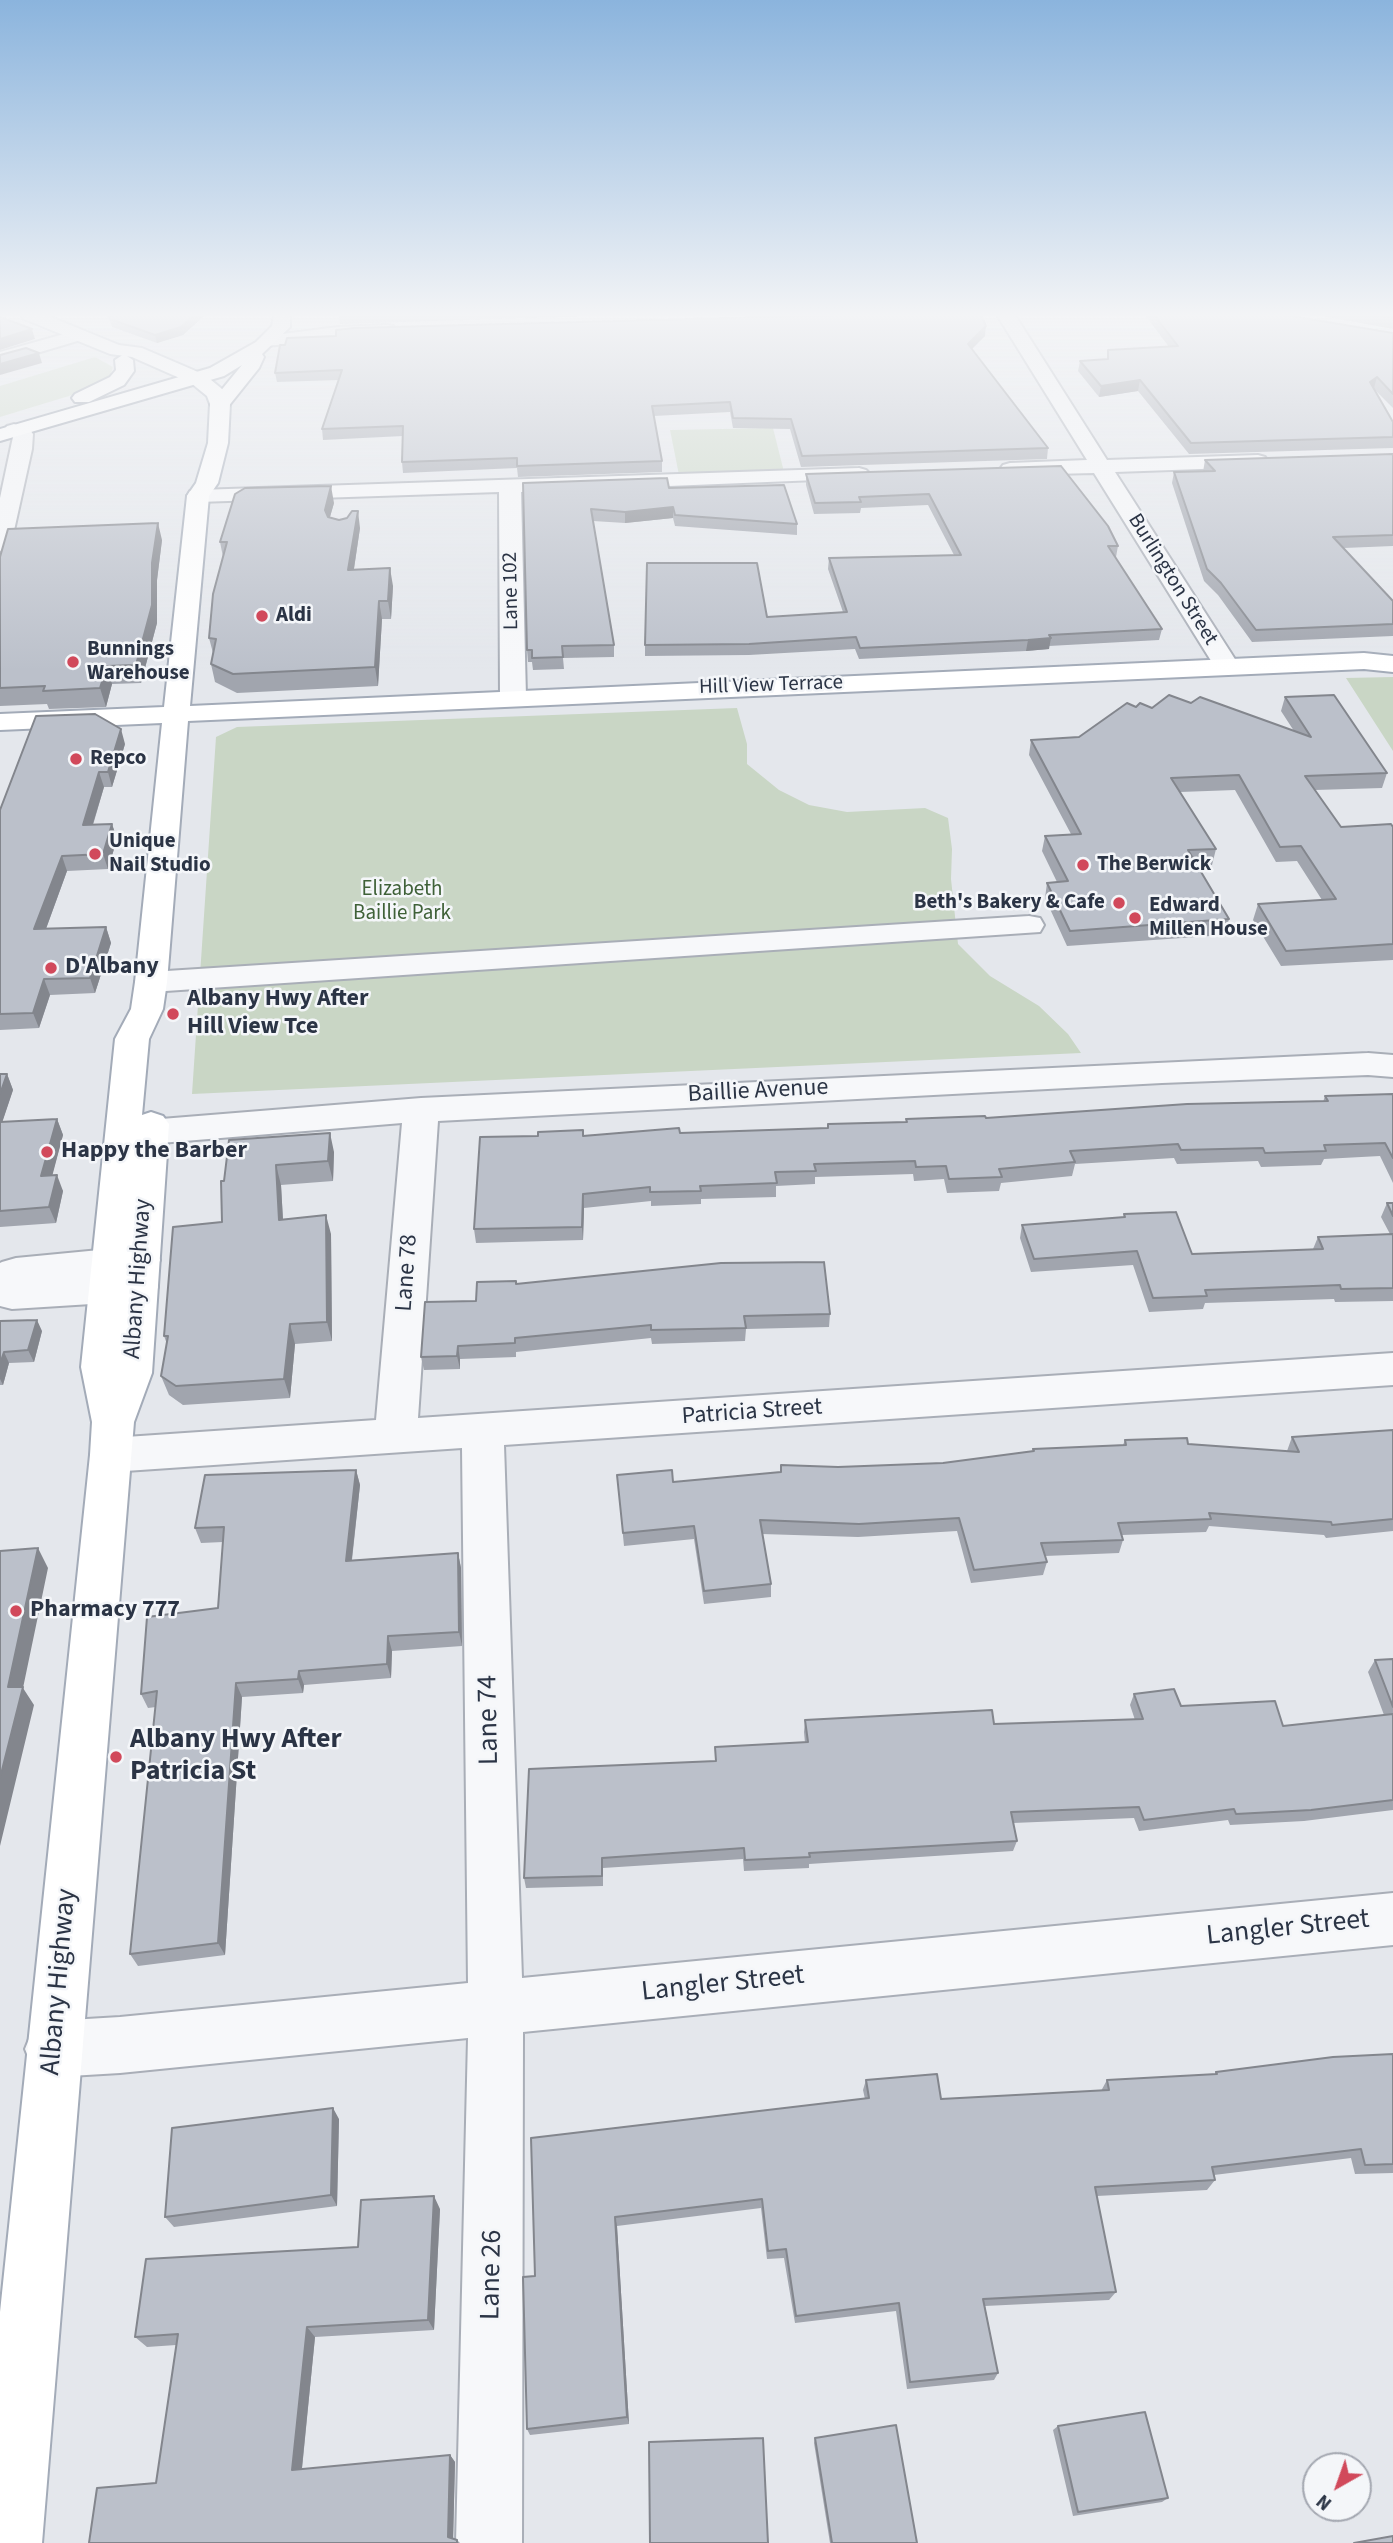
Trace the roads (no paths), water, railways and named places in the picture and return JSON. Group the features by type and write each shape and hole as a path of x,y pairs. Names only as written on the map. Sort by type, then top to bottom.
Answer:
{"main road":[{"name":"Albany Highway","path":"198,496 189,484 202,434"},
{"name":"Albany Highway","path":"9,2543 112,1439 132,1373 124,1275 137,1133 158,1037 149,995 191,552 198,496 207,483 218,434"},
{"name":"Hill View Terrace","path":"1364,661 1393,653"},
{"name":"Hill View Terrace","path":"0,722 1364,661 1393,664"}],"street":[{"path":"0,544 22,449 22,434"},
{"name":"Burlington Street","path":"1079,434 1227,667"},
{"path":"990,470 1281,460"},
{"path":"198,496 881,474"},
{"name":"Lane 102","path":"510,485 513,697"},
{"path":"343,517 345,506 380,505 383,490"},
{"path":"149,995 1029,925"},
{"name":"Baillie Avenue","path":"137,1133 421,1110 1162,1072 1368,1064 1393,1066"},
{"name":"Lane 78","path":"396,1436 421,1110"},
{"path":"0,1279 16,1272 124,1275"},
{"path":"0,1290 14,1296 124,1275"},
{"name":"Patricia Street","path":"112,1439 396,1436 483,1432 1393,1369"},
{"name":"Lane 74","path":"483,1432 496,2007"},
{"name":"Langler Street","path":"54,2049 133,2044 1393,1919"},
{"name":"Lane 26","path":"489,2543 496,2007"}],"place":[{"name":"Aldi","path":"262,616"},
{"name":"Bunnings Warehouse","path":"73,662"},
{"name":"Repco","path":"76,759"},
{"name":"Unique Nail Studio","path":"95,854"},
{"name":"The Berwick","path":"1083,865"},
{"name":"Beth's Bakery & Cafe","path":"1119,903"},
{"name":"Edward Millen House","path":"1135,918"},
{"name":"D'Albany","path":"51,968"},
{"name":"Albany Hwy After Hill View Tce","path":"173,1014"},
{"name":"Happy the Barber","path":"47,1152"},
{"name":"Pharmacy 777","path":"16,1611"},
{"name":"Albany Hwy After Patricia St","path":"116,1757"}],"park label":[{"name":"Elizabeth Baillie Park","path":"402,902"}]}
